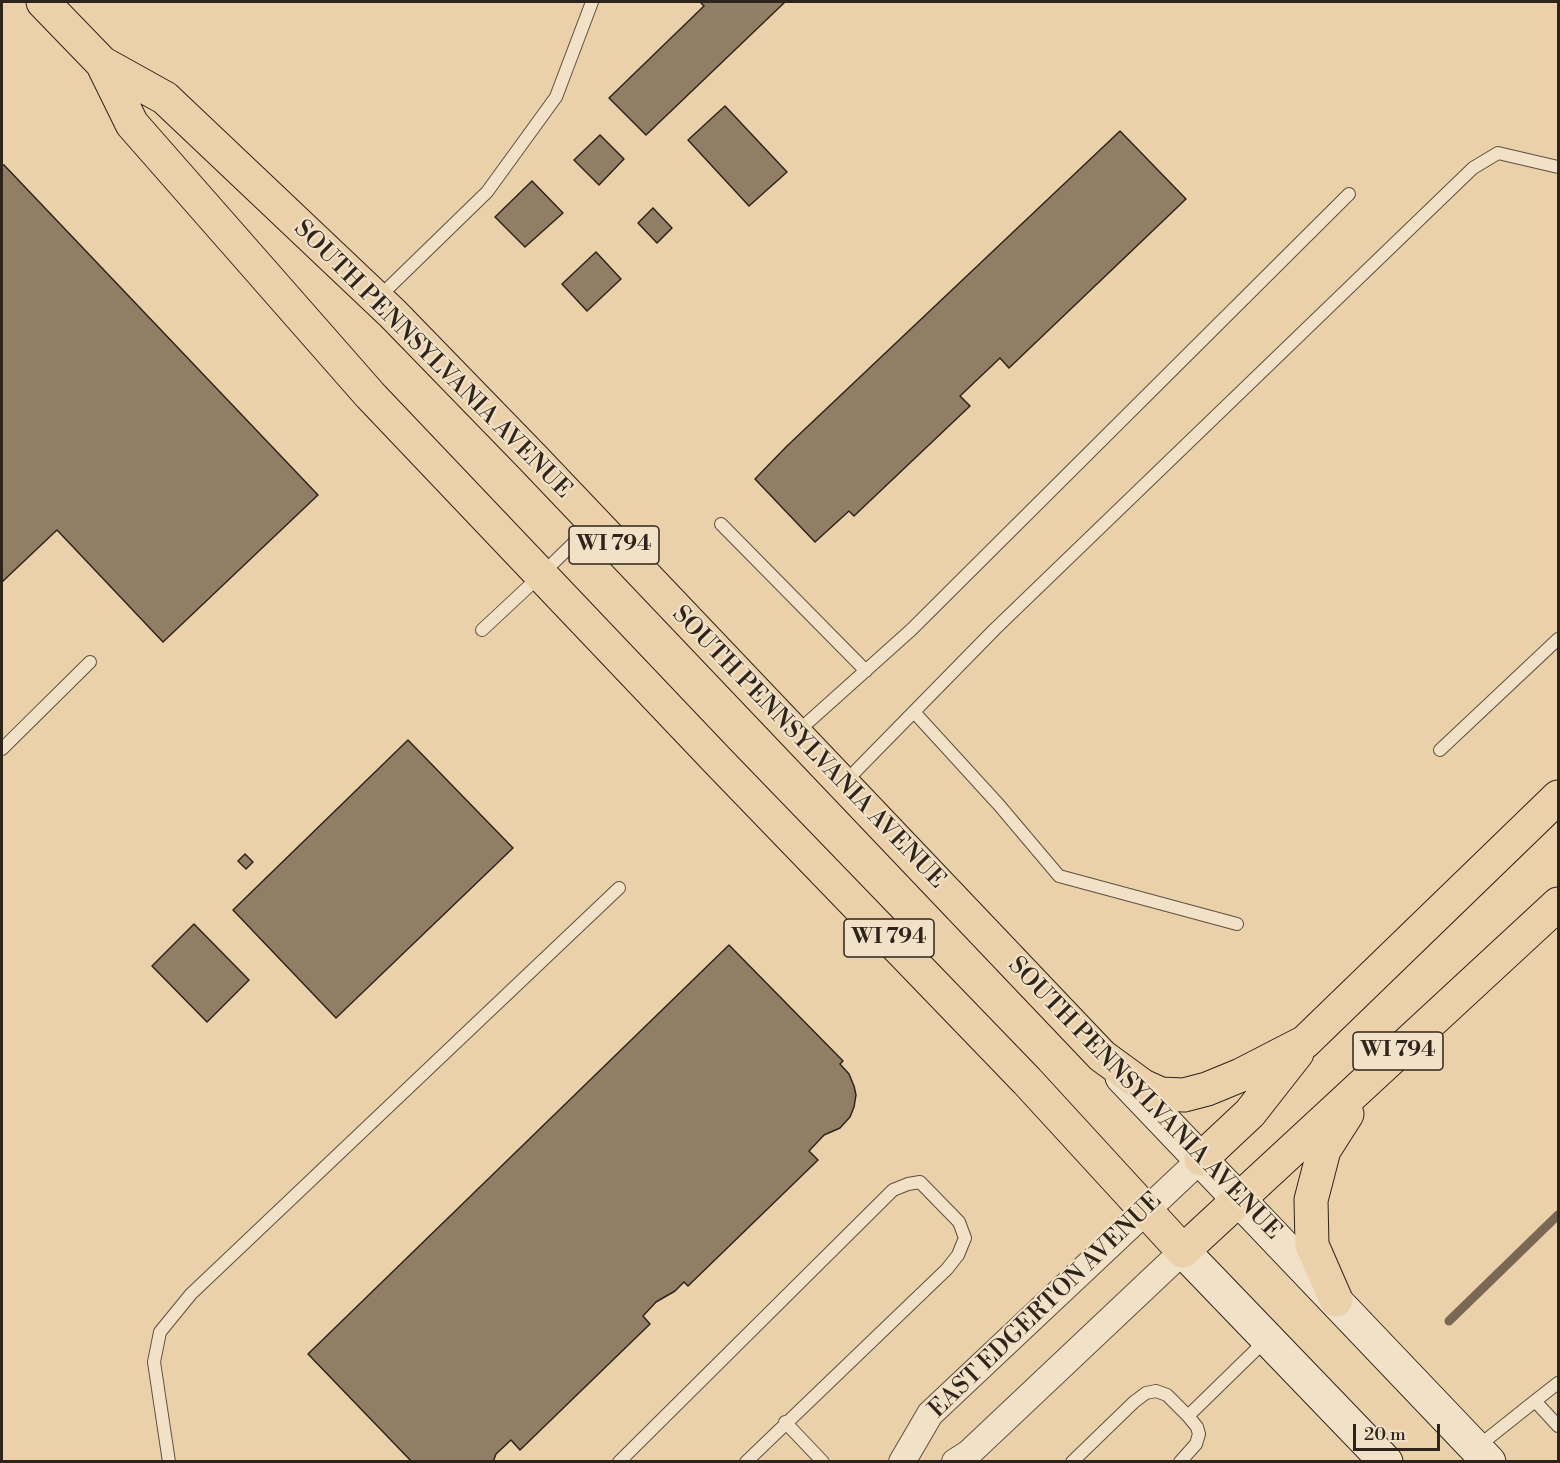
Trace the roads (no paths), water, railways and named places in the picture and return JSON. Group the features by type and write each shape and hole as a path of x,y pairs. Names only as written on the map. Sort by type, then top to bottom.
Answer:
{"main road":[{"name":"SOUTH PENNSYLVANIA AVENUE","path":"43,2 102,63 165,98 431,352 1483,1455"},
{"name":"SOUTH PENNSYLVANIA AVENUE","path":"102,63 132,124 370,394 734,778 1027,1081 1146,1211 1386,1461"},
{"name":"WI 794","path":"1102,1056 1143,1086 1161,1094 1184,1095 1241,1076 1305,1042 1558,797"},
{"name":"WI 794","path":"1184,1251 1558,904"},
{"path":"1201,1159 1250,1113 1305,1042"},
{"path":"1336,1300 1312,1245 1311,1200 1324,1150 1371,1077"}],"street":[{"name":"EAST EDGERTON AVENUE","path":"902,1461 930,1414 1201,1159"},
{"path":"967,1459 1184,1251"}],"lane":[{"path":"377,299 487,192 556,97 592,2"},
{"path":"843,784 1004,621 1473,168 1498,153 1558,167"},
{"path":"795,734 911,630 1349,194"},
{"path":"482,630 593,523"},
{"path":"721,524 866,671"},
{"path":"1440,750 1558,639"},
{"path":"2,749 90,662"},
{"path":"914,712 999,805 1059,876 1237,924"},
{"path":"169,1461 154,1362 160,1332 191,1294 619,888"},
{"path":"619,1461 893,1190 920,1182 959,1222 965,1238 958,1255 947,1269 746,1461"},
{"path":"1188,1416 1268,1338"},
{"path":"1483,1455 1535,1401 1558,1383"},
{"path":"1072,1461 1146,1393 1156,1390 1167,1395 1188,1416 1200,1434 1196,1443 1180,1461"},
{"path":"1535,1401 1558,1426"},
{"path":"785,1422 823,1461"}],"waterway":[{"path":"1449,1321 1558,1215"}]}
